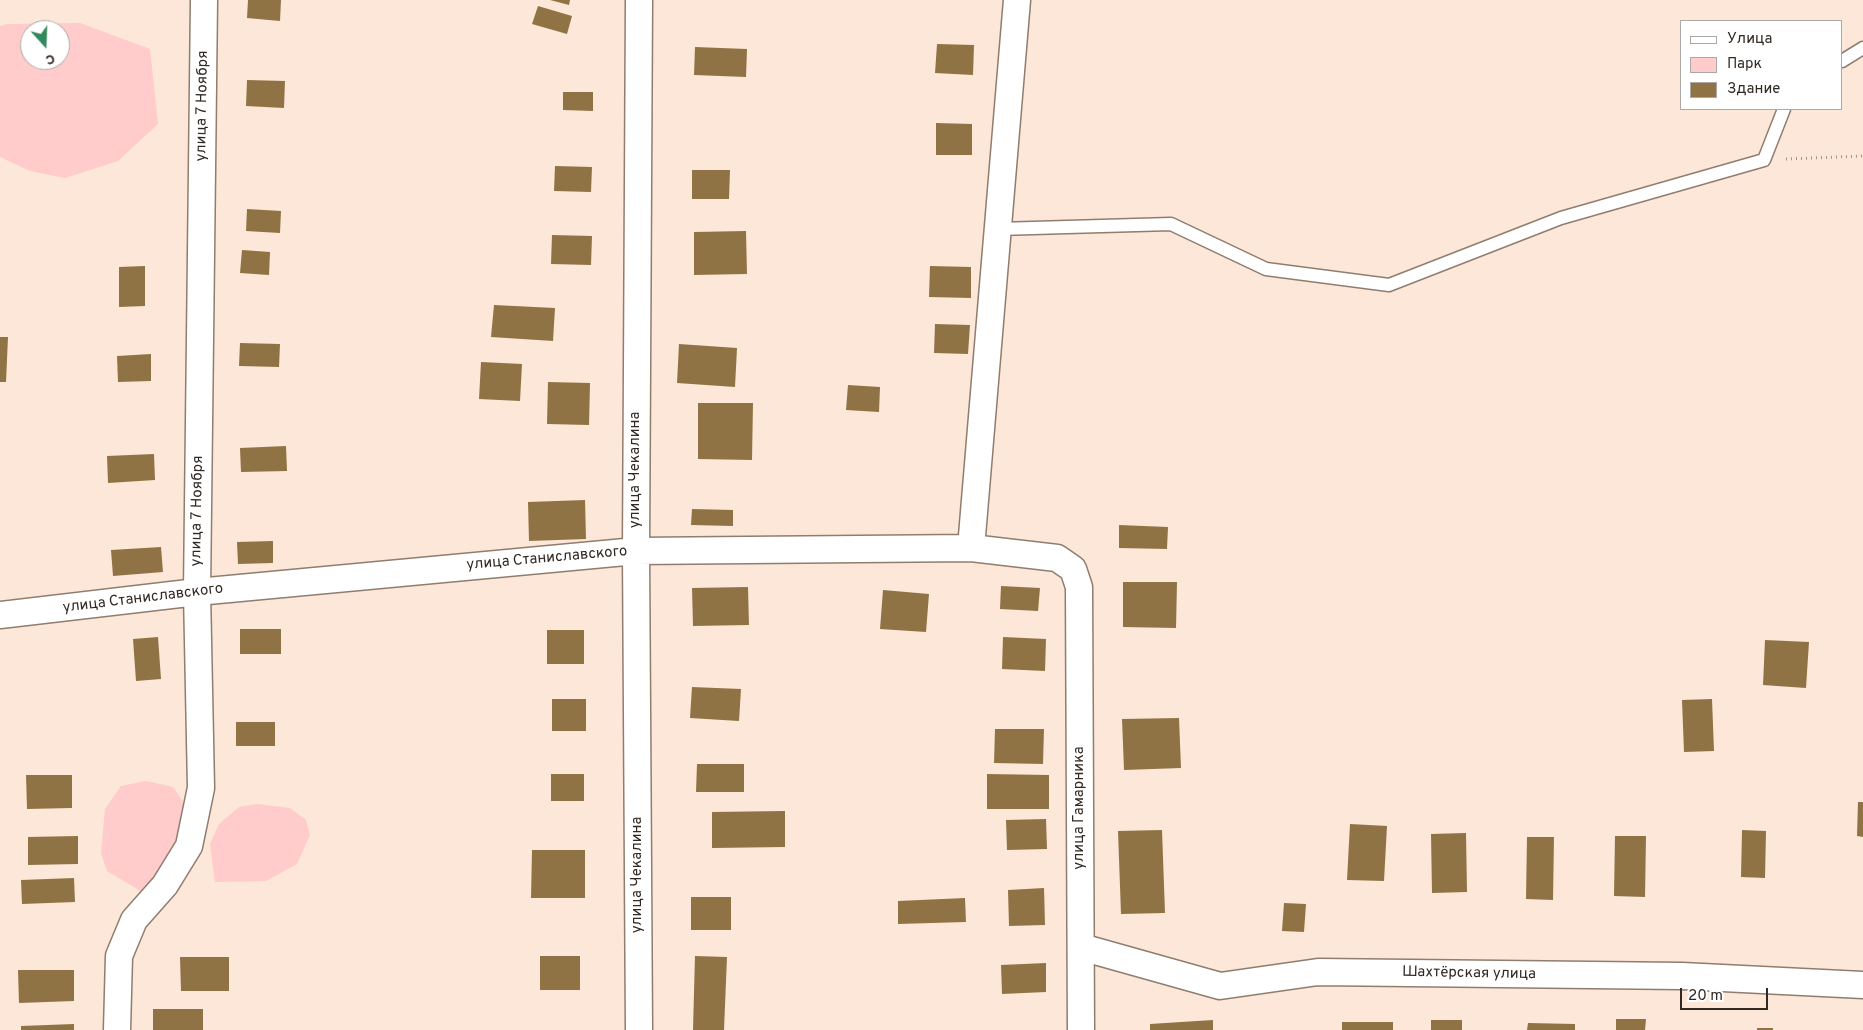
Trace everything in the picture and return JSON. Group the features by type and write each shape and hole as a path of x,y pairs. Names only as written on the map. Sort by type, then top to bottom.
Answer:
{"street":[{"name":"улица 7 Ноября","path":"117,1030 119,956 134,920 165,885 189,846 201,788 197,592 204,0"},
{"name":"улица Чекалина","path":"639,0 636,551 639,1030"},
{"path":"972,548 1017,0"},
{"name":"улица Станиславского","path":"0,615 197,592 636,551 972,548 1057,558 1073,569 1079,587"},
{"name":"улица Гамарника","path":"1079,587 1081,1030"},
{"name":"Шахтёрская улица","path":"1080,947 1220,986 1318,972 1682,976 1863,985"}],"lane":[{"path":"1843,60 1863,48"},
{"path":"998,229 1171,224 1266,269 1389,286 1561,218 1764,160 1784,110"}],"path":[{"path":"1764,160 1863,156"}],"green space":[{"path":"70,23 80,23 150,49 158,124 118,161 65,178 30,171 0,157 0,26 20,24 20,70 70,70"},
{"path":"146,781 173,787 182,800 186,820 175,860 144,893 107,871 101,853 105,809 121,786"},
{"path":"257,804 290,808 306,820 310,835 297,864 266,881 215,882 210,844 219,824 239,807"}],"building":[{"path":"248,0 281,0 280,21 247,18"},
{"path":"550,0 570,0 569,5"},
{"path":"538,6 572,16 567,34 532,24"},
{"path":"937,44 974,45 973,75 935,73"},
{"path":"695,47 747,49 746,77 694,75"},
{"path":"247,80 285,81 284,108 246,106"},
{"path":"563,92 593,92 593,111 563,110"},
{"path":"936,123 972,124 972,155 936,155"},
{"path":"555,166 592,167 591,192 554,191"},
{"path":"692,170 730,170 729,199 692,199"},
{"path":"247,209 281,211 280,233 246,231"},
{"path":"746,231 747,274 694,275 694,232"},
{"path":"552,235 592,236 591,265 551,264"},
{"path":"242,250 270,252 269,275 240,273"},
{"path":"145,266 145,306 119,307 119,267"},
{"path":"930,266 971,267 971,298 929,297"},
{"path":"494,305 555,308 553,341 491,337"},
{"path":"935,324 970,325 968,354 934,353"},
{"path":"0,337 8,337 6,382 0,382"},
{"path":"240,343 280,344 279,367 239,366"},
{"path":"679,344 737,348 735,387 677,383"},
{"path":"151,354 151,381 118,382 117,356"},
{"path":"481,362 522,364 520,401 479,399"},
{"path":"548,382 590,383 589,425 547,424"},
{"path":"848,385 880,387 879,412 846,410"},
{"path":"698,403 753,403 752,460 698,459"},
{"path":"286,446 287,471 241,472 240,448"},
{"path":"154,454 155,480 108,483 107,456"},
{"path":"585,500 586,539 529,541 528,502"},
{"path":"692,509 733,510 733,526 691,525"},
{"path":"1119,525 1168,527 1167,549 1119,548"},
{"path":"273,541 273,563 238,564 237,542"},
{"path":"161,547 163,572 113,576 111,550"},
{"path":"1123,582 1177,582 1176,628 1123,627"},
{"path":"1001,586 1040,588 1038,611 1000,609"},
{"path":"748,587 749,625 693,626 692,588"},
{"path":"883,590 929,594 926,632 880,629"},
{"path":"240,629 281,629 281,654 240,654"},
{"path":"547,630 584,630 584,664 547,664"},
{"path":"158,637 161,679 136,681 133,639"},
{"path":"1003,637 1046,639 1045,671 1002,669"},
{"path":"1765,640 1809,642 1806,688 1763,685"},
{"path":"692,687 741,689 739,721 690,718"},
{"path":"552,699 586,699 586,731 552,731"},
{"path":"1712,699 1714,751 1684,752 1682,700"},
{"path":"1179,718 1181,768 1124,770 1122,719"},
{"path":"236,722 275,722 275,746 236,746"},
{"path":"995,729 1044,729 1043,764 994,763"},
{"path":"697,764 744,764 744,792 696,792"},
{"path":"551,774 584,774 584,801 551,801"},
{"path":"987,774 1049,775 1049,809 987,809"},
{"path":"26,775 72,775 72,808 27,809"},
{"path":"1858,802 1863,802 1863,837 1857,836"},
{"path":"785,811 785,847 712,848 712,812"},
{"path":"1046,819 1047,849 1007,850 1006,820"},
{"path":"1350,824 1387,826 1384,881 1347,880"},
{"path":"1162,830 1165,913 1121,914 1118,831"},
{"path":"1742,830 1766,831 1765,878 1741,877"},
{"path":"1466,833 1467,892 1432,893 1431,834"},
{"path":"78,836 78,864 28,865 28,837"},
{"path":"1615,836 1646,836 1645,897 1614,896"},
{"path":"1527,837 1554,837 1553,900 1526,899"},
{"path":"532,850 585,850 585,898 531,898"},
{"path":"74,878 75,902 22,904 21,880"},
{"path":"1044,888 1045,925 1009,926 1008,890"},
{"path":"691,897 731,897 731,930 691,930"},
{"path":"965,898 966,922 898,924 898,901"},
{"path":"1284,903 1306,904 1304,932 1282,931"},
{"path":"540,956 580,956 580,990 540,990"},
{"path":"695,956 727,957 724,1030 693,1030"},
{"path":"180,957 229,957 229,991 181,991"},
{"path":"1046,963 1046,992 1002,994 1001,965"},
{"path":"18,970 74,970 74,1001 19,1003"},
{"path":"153,1009 203,1009 203,1030 153,1030"},
{"path":"1616,1019 1646,1019 1645,1030 1616,1030"},
{"path":"1213,1020 1213,1030 1150,1030 1150,1024"},
{"path":"1431,1020 1462,1020 1462,1030 1431,1030"},
{"path":"1342,1022 1393,1022 1393,1030 1342,1030"},
{"path":"1528,1023 1575,1024 1575,1030 1527,1030"},
{"path":"74,1024 74,1030 21,1030 21,1026"},
{"path":"1757,1028 1773,1028 1773,1030 1757,1030"}]}
